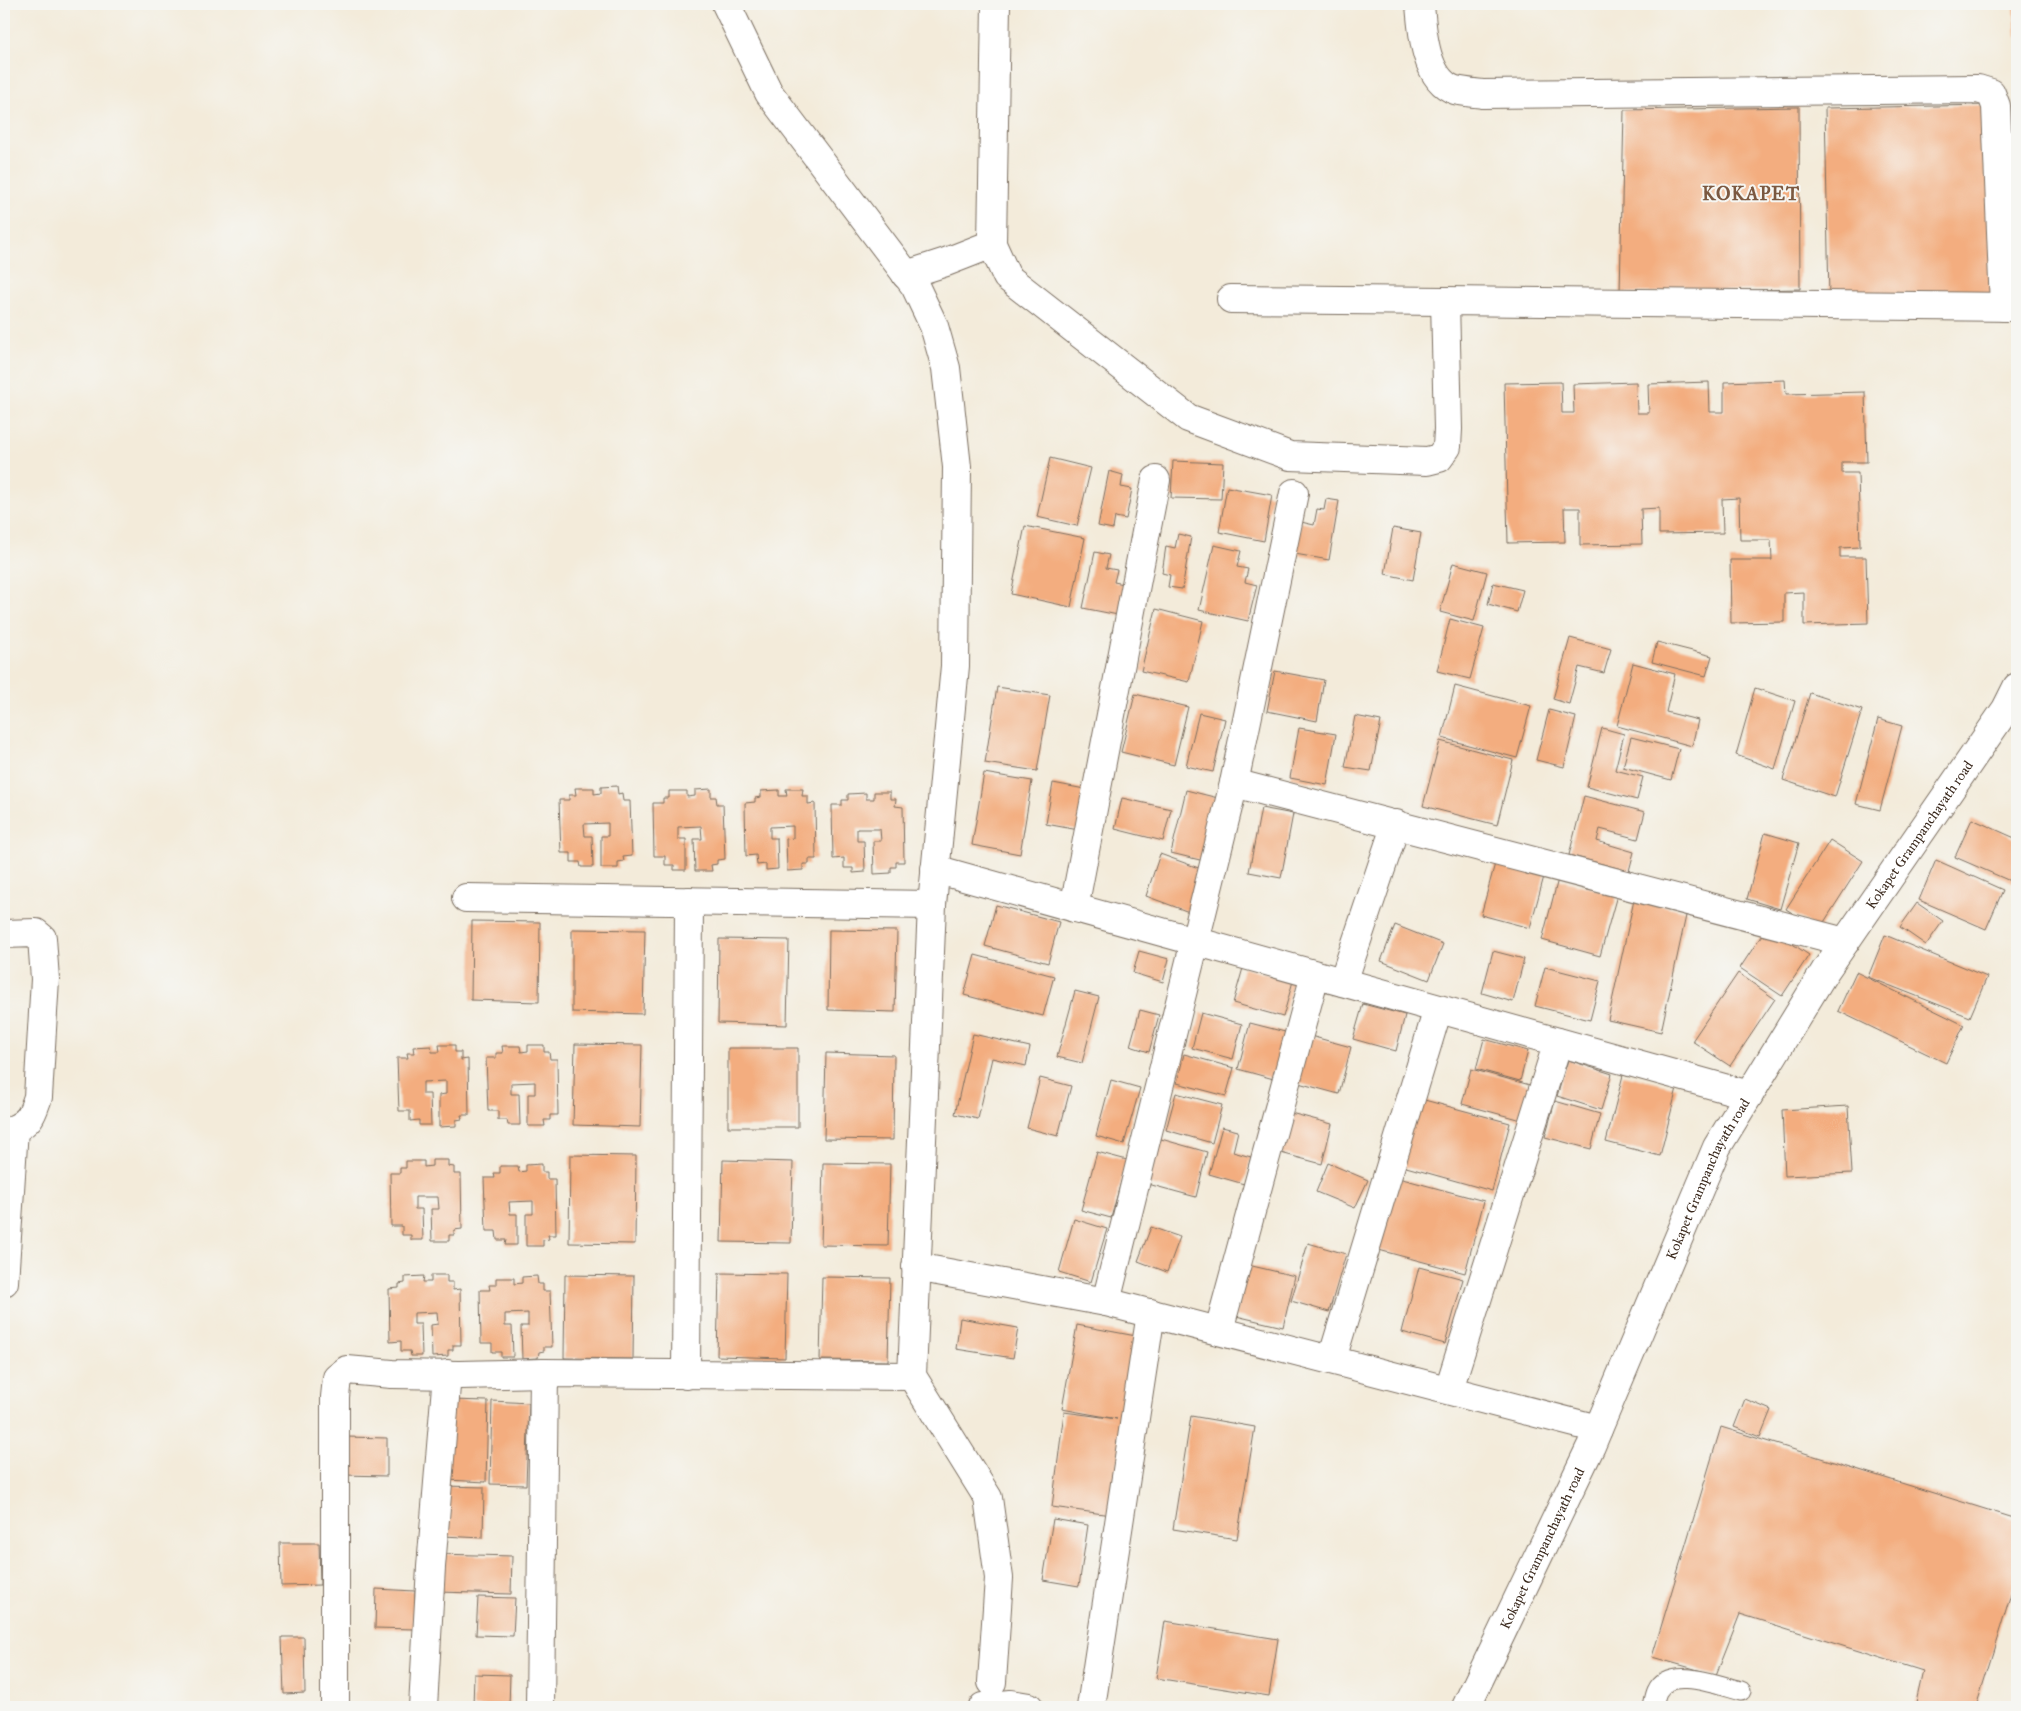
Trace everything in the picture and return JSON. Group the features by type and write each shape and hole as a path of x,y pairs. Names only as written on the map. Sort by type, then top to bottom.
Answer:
{"street":[{"path":"726,4 769,93 915,286 934,326 946,368 957,467 955,666 932,905 912,1376 988,1498 999,1578 988,1695 1011,1704 1029,1707"},
{"path":"996,4 992,244 1007,277 1188,418 1290,456 1427,461 1440,458 1447,447 1448,429 1445,301"},
{"path":"1230,299 1445,301 2010,297 1996,106 1991,93 1978,89 1482,94 1454,89 1438,78 1427,51 1420,4"},
{"path":"906,275 992,244"},
{"path":"1074,908 1156,480"},
{"path":"1106,1302 1234,783 1294,492"},
{"name":"Kokapet Grampanchayath road","path":"1466,1707 1598,1428 1717,1147 1825,971 2006,709 2017,687"},
{"path":"1234,783 1845,942"},
{"path":"1343,982 1396,824"},
{"path":"935,869 1749,1095"},
{"path":"466,898 932,905"},
{"path":"686,1376 689,901"},
{"path":"4,934 36,933 42,938 45,979 38,1097 32,1116 25,1124 14,1129 4,1282"},
{"path":"1219,1330 1315,975"},
{"path":"1332,1359 1438,1009"},
{"path":"1449,1389 1558,1042"},
{"path":"916,1267 1106,1302 1598,1428"},
{"path":"1091,1707 1151,1313"},
{"path":"335,1707 335,1397 337,1378 347,1370 392,1374 544,1373 686,1376 912,1376"},
{"path":"540,1707 544,1373"},
{"path":"423,1707 431,1567 446,1374"}],"lane":[{"path":"1653,1707 1657,1690 1672,1678 1687,1677 1741,1691"}],"building":[{"path":"2014,4 2017,4 2017,37 2016,37"},
{"path":"1990,105 1994,296 1829,298 1825,108"},
{"path":"1799,107 1800,289 1620,293 1624,110"},
{"path":"1785,380 1786,394 1865,392 1867,462 1842,462 1842,473 1858,473 1860,547 1840,548 1840,557 1866,557 1868,623 1804,625 1804,592 1784,593 1784,622 1731,623 1730,560 1772,560 1771,540 1740,540 1739,498 1722,499 1723,533 1659,534 1659,508 1641,509 1642,544 1580,545 1580,508 1564,508 1565,542 1508,543 1504,383 1561,382 1562,413 1574,413 1573,384 1636,382 1637,413 1649,413 1648,384 1709,382 1710,412 1724,412 1724,382"},
{"path":"1050,458 1091,468 1077,526 1037,517"},
{"path":"1173,461 1223,463 1221,499 1171,498"},
{"path":"1109,471 1123,475 1121,487 1132,489 1126,519 1115,517 1113,529 1098,526"},
{"path":"1227,487 1272,495 1264,541 1219,532"},
{"path":"1326,499 1339,501 1329,560 1295,554 1301,522 1314,525 1317,509 1324,510"},
{"path":"1025,526 1085,538 1071,607 1011,594"},
{"path":"1393,528 1421,533 1413,580 1385,574"},
{"path":"1178,534 1191,537 1182,589 1168,587 1170,575 1162,573 1166,546 1175,548"},
{"path":"1214,545 1241,551 1237,567 1248,569 1245,582 1257,585 1248,621 1199,610"},
{"path":"1095,552 1109,555 1106,568 1117,570 1114,582 1129,585 1123,616 1083,608"},
{"path":"1453,563 1487,572 1474,621 1440,612"},
{"path":"1493,583 1523,590 1517,612 1488,604"},
{"path":"1156,609 1203,621 1189,682 1141,671"},
{"path":"1450,619 1484,628 1470,679 1437,671"},
{"path":"1570,638 1611,649 1604,673 1579,667 1569,704 1553,699"},
{"path":"1657,642 1712,656 1706,676 1652,662"},
{"path":"1633,663 1675,674 1666,712 1698,720 1692,746 1617,726"},
{"path":"1275,671 1324,680 1317,721 1267,711"},
{"path":"1455,686 1531,706 1517,758 1442,738"},
{"path":"997,687 1050,695 1037,771 985,763"},
{"path":"1755,688 1795,701 1775,769 1736,755"},
{"path":"1810,693 1862,710 1835,797 1783,780"},
{"path":"1135,694 1188,707 1174,765 1121,752"},
{"path":"1549,710 1576,717 1564,767 1536,760"},
{"path":"1199,713 1225,719 1213,772 1186,766"},
{"path":"1355,716 1381,721 1371,771 1345,767"},
{"path":"1878,719 1902,726 1880,810 1856,804"},
{"path":"1299,728 1336,734 1327,785 1290,778"},
{"path":"1602,728 1624,734 1615,770 1643,777 1637,800 1587,787"},
{"path":"1631,737 1679,749 1671,780 1623,767"},
{"path":"1440,741 1513,760 1497,825 1423,806"},
{"path":"984,773 1032,781 1020,854 972,845"},
{"path":"1053,783 1090,790 1084,831 1046,824"},
{"path":"617,786 618,794 622,793 623,801 630,801 632,856 623,857 624,861 618,862 618,868 601,868 601,836 608,836 608,823 584,824 585,836 592,836 593,867 581,867 580,862 571,862 571,853 561,853 559,800 569,800 569,795 576,795 575,788 594,788 594,794 601,793 601,787"},
{"path":"711,789 711,797 716,797 717,804 723,804 725,859 717,860 717,864 711,865 712,871 695,871 694,839 702,839 701,826 678,827 678,839 686,839 686,870 674,870 674,865 665,865 665,856 654,856 653,803 663,803 663,798 669,798 669,791 687,791 687,797 695,796 695,790"},
{"path":"786,789 803,789 802,796 808,796 808,804 815,803 816,859 809,859 809,864 803,864 803,870 787,871 786,839 793,838 793,826 770,827 770,838 777,838 778,869 766,870 766,864 757,865 756,855 746,856 745,803 755,802 755,798 761,797 761,791 779,790 779,796 787,796"},
{"path":"1186,790 1218,798 1204,861 1171,853"},
{"path":"874,792 890,792 890,799 896,799 895,806 903,807 904,862 896,862 896,867 891,867 891,873 874,874 873,841 881,841 880,829 857,829 857,841 864,841 865,872 853,873 853,868 844,868 844,858 833,859 832,805 842,805 842,800 848,800 848,794 866,793 866,799 874,799"},
{"path":"1584,796 1645,812 1638,839 1600,829 1597,841 1634,852 1629,871 1569,855"},
{"path":"1122,798 1171,809 1163,841 1115,829"},
{"path":"1261,808 1293,814 1281,878 1249,872"},
{"path":"1972,819 2017,839 2017,884 1955,857"},
{"path":"1765,833 1799,843 1780,909 1747,899"},
{"path":"1830,840 1863,861 1819,930 1786,909"},
{"path":"1160,854 1204,870 1189,912 1146,896"},
{"path":"1497,856 1546,869 1530,928 1481,915"},
{"path":"1936,860 2003,890 1986,929 1919,900"},
{"path":"1558,879 1617,895 1600,956 1542,940"},
{"path":"1634,900 1687,911 1661,1032 1608,1020"},
{"path":"1917,903 1943,921 1926,945 1900,927"},
{"path":"996,905 1059,922 1048,963 985,946"},
{"path":"472,921 540,922 539,1002 471,1000"},
{"path":"1395,925 1443,944 1429,980 1381,961"},
{"path":"1767,927 1809,955 1782,996 1740,968"},
{"path":"572,929 645,930 643,1014 572,1012"},
{"path":"829,930 897,931 895,1012 828,1010"},
{"path":"1885,935 1987,977 1970,1017 1868,977"},
{"path":"719,939 789,940 787,1025 718,1023"},
{"path":"1139,951 1169,959 1163,982 1133,973"},
{"path":"1493,951 1524,959 1513,1002 1482,993"},
{"path":"975,955 1054,976 1043,1016 964,995"},
{"path":"1545,967 1600,981 1590,1020 1535,1006"},
{"path":"1243,968 1293,981 1283,1017 1233,1003"},
{"path":"1856,972 1964,1025 1946,1063 1838,1011"},
{"path":"1738,973 1775,999 1730,1066 1692,1041"},
{"path":"1075,991 1099,997 1082,1063 1057,1057"},
{"path":"1363,1004 1405,1015 1396,1051 1353,1039"},
{"path":"1140,1010 1159,1015 1149,1052 1130,1046"},
{"path":"1201,1013 1242,1024 1233,1059 1192,1048"},
{"path":"1250,1023 1289,1033 1277,1080 1238,1069"},
{"path":"973,1034 1030,1047 1026,1066 992,1058 978,1119 955,1114"},
{"path":"1303,1034 1351,1047 1339,1094 1291,1081"},
{"path":"1484,1039 1528,1051 1520,1081 1476,1069"},
{"path":"575,1044 642,1045 640,1127 573,1125"},
{"path":"439,1045 455,1045 455,1052 461,1052 461,1060 468,1059 469,1115 461,1115 462,1119 456,1120 456,1126 439,1127 439,1095 446,1094 446,1081 423,1082 423,1094 430,1094 431,1125 419,1125 419,1120 410,1121 410,1111 399,1111 397,1058 408,1058 407,1053 414,1053 413,1047 431,1046 432,1052 440,1052"},
{"path":"528,1045 544,1045 544,1052 549,1052 550,1059 557,1059 558,1115 550,1115 550,1120 544,1120 545,1126 528,1126 528,1094 535,1094 535,1082 511,1083 511,1094 519,1094 520,1125 508,1125 507,1120 498,1120 498,1111 488,1111 486,1058 496,1058 496,1053 503,1053 502,1046 520,1046 521,1052 528,1051"},
{"path":"728,1048 798,1048 798,1127 728,1127"},
{"path":"826,1053 894,1055 893,1140 824,1139"},
{"path":"1184,1054 1234,1068 1226,1096 1177,1083"},
{"path":"1568,1060 1612,1074 1601,1110 1557,1096"},
{"path":"1471,1069 1530,1085 1521,1120 1462,1104"},
{"path":"1623,1075 1677,1088 1660,1156 1606,1142"},
{"path":"1040,1078 1071,1086 1058,1136 1027,1128"},
{"path":"1111,1080 1140,1088 1124,1144 1096,1136"},
{"path":"1176,1093 1222,1105 1212,1143 1166,1130"},
{"path":"1417,1098 1510,1123 1492,1191 1399,1165"},
{"path":"1555,1101 1600,1114 1591,1149 1545,1137"},
{"path":"1848,1106 1852,1173 1785,1176 1782,1110"},
{"path":"1287,1112 1332,1124 1322,1164 1277,1152"},
{"path":"1222,1127 1238,1131 1233,1152 1251,1157 1244,1184 1209,1174"},
{"path":"1161,1139 1207,1152 1196,1197 1148,1184"},
{"path":"1097,1152 1127,1160 1111,1218 1081,1210"},
{"path":"570,1155 636,1156 635,1244 569,1243"},
{"path":"432,1160 448,1160 448,1166 454,1167 454,1174 461,1174 462,1229 454,1230 454,1235 449,1235 449,1241 432,1241 431,1209 439,1209 438,1197 415,1197 415,1209 422,1209 423,1240 411,1240 411,1235 402,1235 402,1226 391,1226 390,1173 400,1173 400,1168 406,1168 406,1161 424,1161 424,1167 432,1166"},
{"path":"723,1160 793,1162 791,1243 721,1242"},
{"path":"823,1163 890,1164 888,1246 821,1245"},
{"path":"1328,1163 1368,1180 1355,1208 1316,1192"},
{"path":"542,1164 542,1172 547,1172 547,1179 555,1179 556,1235 548,1235 549,1239 543,1240 543,1246 526,1246 526,1214 533,1214 533,1201 509,1202 510,1214 517,1214 517,1245 505,1245 506,1240 497,1240 496,1231 486,1231 484,1178 495,1178 494,1173 500,1173 500,1166 518,1166 519,1172 526,1171 526,1165"},
{"path":"1395,1177 1484,1201 1465,1273 1375,1249"},
{"path":"1074,1219 1107,1229 1091,1282 1059,1272"},
{"path":"1151,1227 1180,1237 1167,1272 1138,1261"},
{"path":"1308,1243 1346,1254 1329,1312 1291,1301"},
{"path":"1248,1265 1295,1276 1283,1327 1236,1316"},
{"path":"1419,1267 1463,1279 1445,1344 1402,1332"},
{"path":"719,1273 787,1274 785,1358 717,1356"},
{"path":"431,1275 447,1275 447,1282 453,1282 453,1290 460,1289 461,1345 453,1345 453,1350 448,1350 448,1356 432,1357 431,1325 438,1324 437,1312 414,1313 414,1324 421,1324 422,1356 411,1356 410,1351 401,1351 401,1341 390,1342 389,1289 399,1288 399,1284 405,1283 405,1277 424,1276 423,1282 431,1282"},
{"path":"565,1275 634,1276 633,1359 564,1358"},
{"path":"537,1276 538,1284 543,1284 543,1291 550,1291 552,1347 544,1347 544,1351 539,1352 538,1358 522,1359 521,1326 528,1326 528,1313 505,1314 505,1326 512,1326 513,1357 501,1357 501,1352 492,1352 492,1343 481,1343 480,1290 490,1290 489,1285 496,1285 496,1278 514,1278 514,1284 522,1283 522,1277"},
{"path":"822,1277 890,1278 888,1361 820,1360"},
{"path":"960,1318 1018,1328 1013,1358 956,1349"},
{"path":"1077,1325 1136,1336 1111,1515 1052,1507 1064,1412 1117,1419 1062,1409"},
{"path":"1745,1399 1771,1410 1760,1437 1734,1427"},
{"path":"449,1400 488,1401 486,1482 447,1480"},
{"path":"492,1401 529,1403 526,1485 490,1484"},
{"path":"1191,1416 1255,1427 1237,1539 1173,1529"},
{"path":"1721,1427 2017,1519 2017,1574 1976,1707 1915,1707 1923,1671 1740,1614 1716,1675 1652,1657"},
{"path":"346,1437 387,1438 387,1476 344,1475"},
{"path":"444,1486 484,1487 483,1538 443,1536"},
{"path":"1053,1519 1088,1525 1079,1586 1043,1580"},
{"path":"280,1543 319,1543 320,1585 281,1586"},
{"path":"439,1554 512,1556 511,1594 438,1592"},
{"path":"376,1589 415,1591 414,1629 375,1628"},
{"path":"478,1597 515,1598 513,1636 476,1635"},
{"path":"1165,1621 1278,1639 1269,1696 1156,1678"},
{"path":"282,1637 304,1637 305,1693 284,1694"},
{"path":"474,1674 510,1675 509,1707 473,1707"}],"district":[{"name":"KOKAPET","path":"1751,193"}]}
